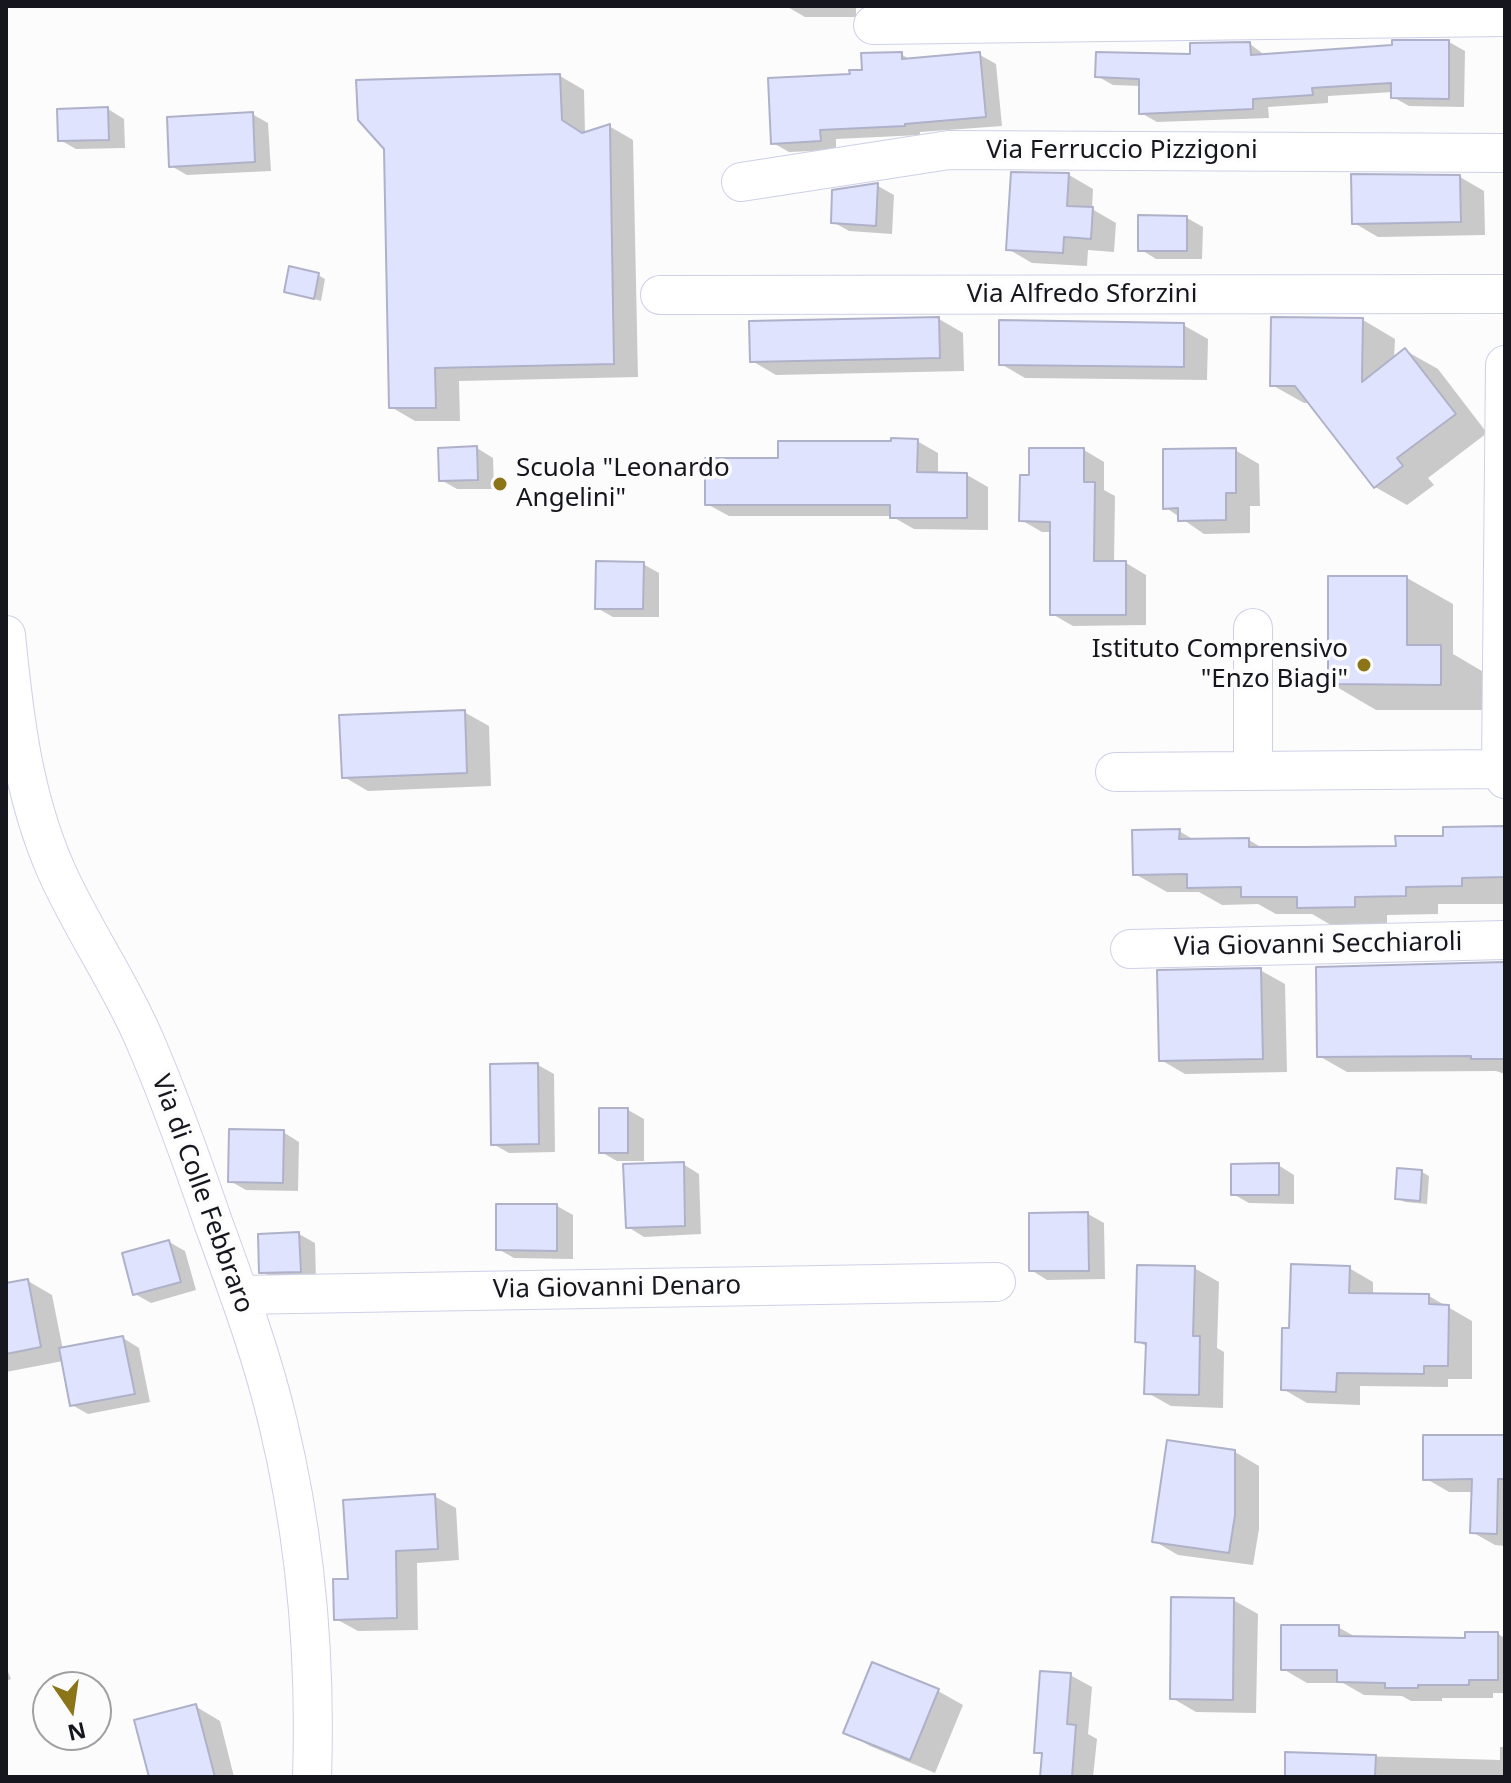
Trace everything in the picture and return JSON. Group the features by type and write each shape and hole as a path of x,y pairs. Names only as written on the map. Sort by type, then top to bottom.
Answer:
{"street":[{"path":"873,25 1505,17"},
{"name":"Via Ferruccio Pizzigoni","path":"741,182 949,150 1505,153"},
{"name":"Via Alfredo Sforzini","path":"660,295 1505,294"},
{"path":"1115,772 1504,774 1505,365"},
{"path":"1253,628 1253,771"},
{"name":"Via di Colle Febbraro","path":"6,635 24,773 39,829 74,908 144,1039 175,1113 239,1295 278,1422 305,1572 310,1644 312,1777"},
{"name":"Via Giovanni Secchiaroli","path":"1130,949 1505,940"},
{"name":"Via Giovanni Denaro","path":"239,1295 996,1282"}],"building":[{"path":"1392,40 1449,40 1449,99 1391,98 1391,83 1312,88 1313,95 1253,99 1253,109 1139,114 1139,79 1095,77 1096,52 1190,54 1190,43 1250,42 1251,55 1392,45"},
{"path":"902,52 902,59 980,52 986,117 905,126 820,130 821,141 771,144 768,78 850,74 849,70 862,70 861,53"},
{"path":"560,74 562,120 582,133 610,124 614,364 435,368 436,408 389,408 384,149 358,120 356,80"},
{"path":"108,107 109,140 58,141 57,109"},
{"path":"253,112 255,162 169,167 167,117"},
{"path":"1011,172 1069,173 1067,206 1093,207 1091,239 1064,237 1063,253 1006,250"},
{"path":"1351,174 1460,175 1461,222 1352,224"},
{"path":"878,183 876,226 831,223 832,190"},
{"path":"1138,215 1187,216 1187,251 1138,251"},
{"path":"289,266 319,273 314,299 284,292"},
{"path":"939,317 940,358 750,362 749,321"},
{"path":"1271,317 1363,318 1362,382 1405,348 1456,414 1397,458 1403,466 1374,488 1295,386 1270,386"},
{"path":"999,320 1184,323 1184,367 999,365"},
{"path":"891,438 918,439 917,472 967,473 967,518 890,518 890,505 705,505 705,458 778,458 778,441 891,441"},
{"path":"477,446 478,480 439,481 438,448"},
{"path":"1029,448 1084,448 1084,482 1095,482 1094,561 1126,561 1126,615 1050,615 1050,522 1019,521 1020,475 1029,475"},
{"path":"1236,448 1236,493 1226,493 1226,520 1178,521 1178,508 1163,509 1163,449"},
{"path":"596,561 644,562 643,609 595,609"},
{"path":"1328,576 1407,576 1407,645 1441,645 1441,685 1328,684"},
{"path":"465,710 467,773 342,778 339,715"},
{"path":"1505,826 1505,877 1462,878 1462,886 1406,887 1406,896 1355,897 1355,907 1297,908 1297,897 1241,897 1241,887 1187,888 1187,874 1133,875 1132,830 1180,829 1179,839 1249,838 1249,847 1303,847 1396,846 1395,836 1443,836 1443,827"},
{"path":"1505,962 1505,1059 1471,1059 1471,1056 1317,1057 1316,967"},
{"path":"1261,968 1263,1059 1159,1061 1157,970"},
{"path":"538,1063 539,1144 491,1145 490,1064"},
{"path":"599,1108 628,1108 628,1153 599,1153"},
{"path":"229,1129 284,1130 283,1183 228,1182"},
{"path":"684,1162 685,1226 626,1228 623,1164"},
{"path":"1279,1163 1279,1195 1231,1195 1231,1164"},
{"path":"1397,1168 1422,1170 1420,1201 1395,1199"},
{"path":"496,1204 557,1204 557,1251 496,1250"},
{"path":"1088,1212 1089,1271 1029,1271 1029,1213"},
{"path":"299,1232 301,1272 259,1273 258,1234"},
{"path":"169,1240 181,1282 133,1295 122,1253"},
{"path":"1291,1264 1350,1266 1349,1293 1429,1294 1429,1304 1449,1305 1448,1366 1424,1366 1424,1374 1337,1373 1336,1392 1281,1390 1282,1328 1289,1328"},
{"path":"1137,1265 1195,1266 1193,1336 1200,1336 1199,1395 1144,1394 1146,1343 1135,1342"},
{"path":"28,1279 41,1347 6,1354 6,1283"},
{"path":"123,1336 135,1394 70,1406 59,1348"},
{"path":"1423,1435 1505,1435 1505,1479 1498,1479 1497,1534 1470,1533 1472,1479 1423,1480"},
{"path":"1167,1440 1235,1450 1235,1515 1229,1553 1152,1542"},
{"path":"435,1494 438,1549 396,1551 397,1618 334,1620 333,1579 348,1579 343,1500"},
{"path":"1171,1597 1234,1598 1233,1700 1170,1699"},
{"path":"1281,1625 1339,1625 1339,1636 1465,1638 1465,1632 1498,1632 1498,1680 1469,1680 1469,1685 1385,1688 1385,1683 1337,1682 1337,1670 1281,1670"},
{"path":"872,1662 939,1689 910,1760 843,1733"},
{"path":"1040,1671 1071,1673 1067,1724 1076,1725 1072,1777 1040,1777 1042,1753 1034,1753"},
{"path":"196,1704 215,1777 149,1777 134,1720"},
{"path":"1285,1752 1376,1755 1375,1777 1285,1777"}],"place":[{"name":"Scuola \"Leonardo Angelini\"","path":"500,484"},
{"name":"Istituto Comprensivo \"Enzo Biagi\"","path":"1364,665"}]}
